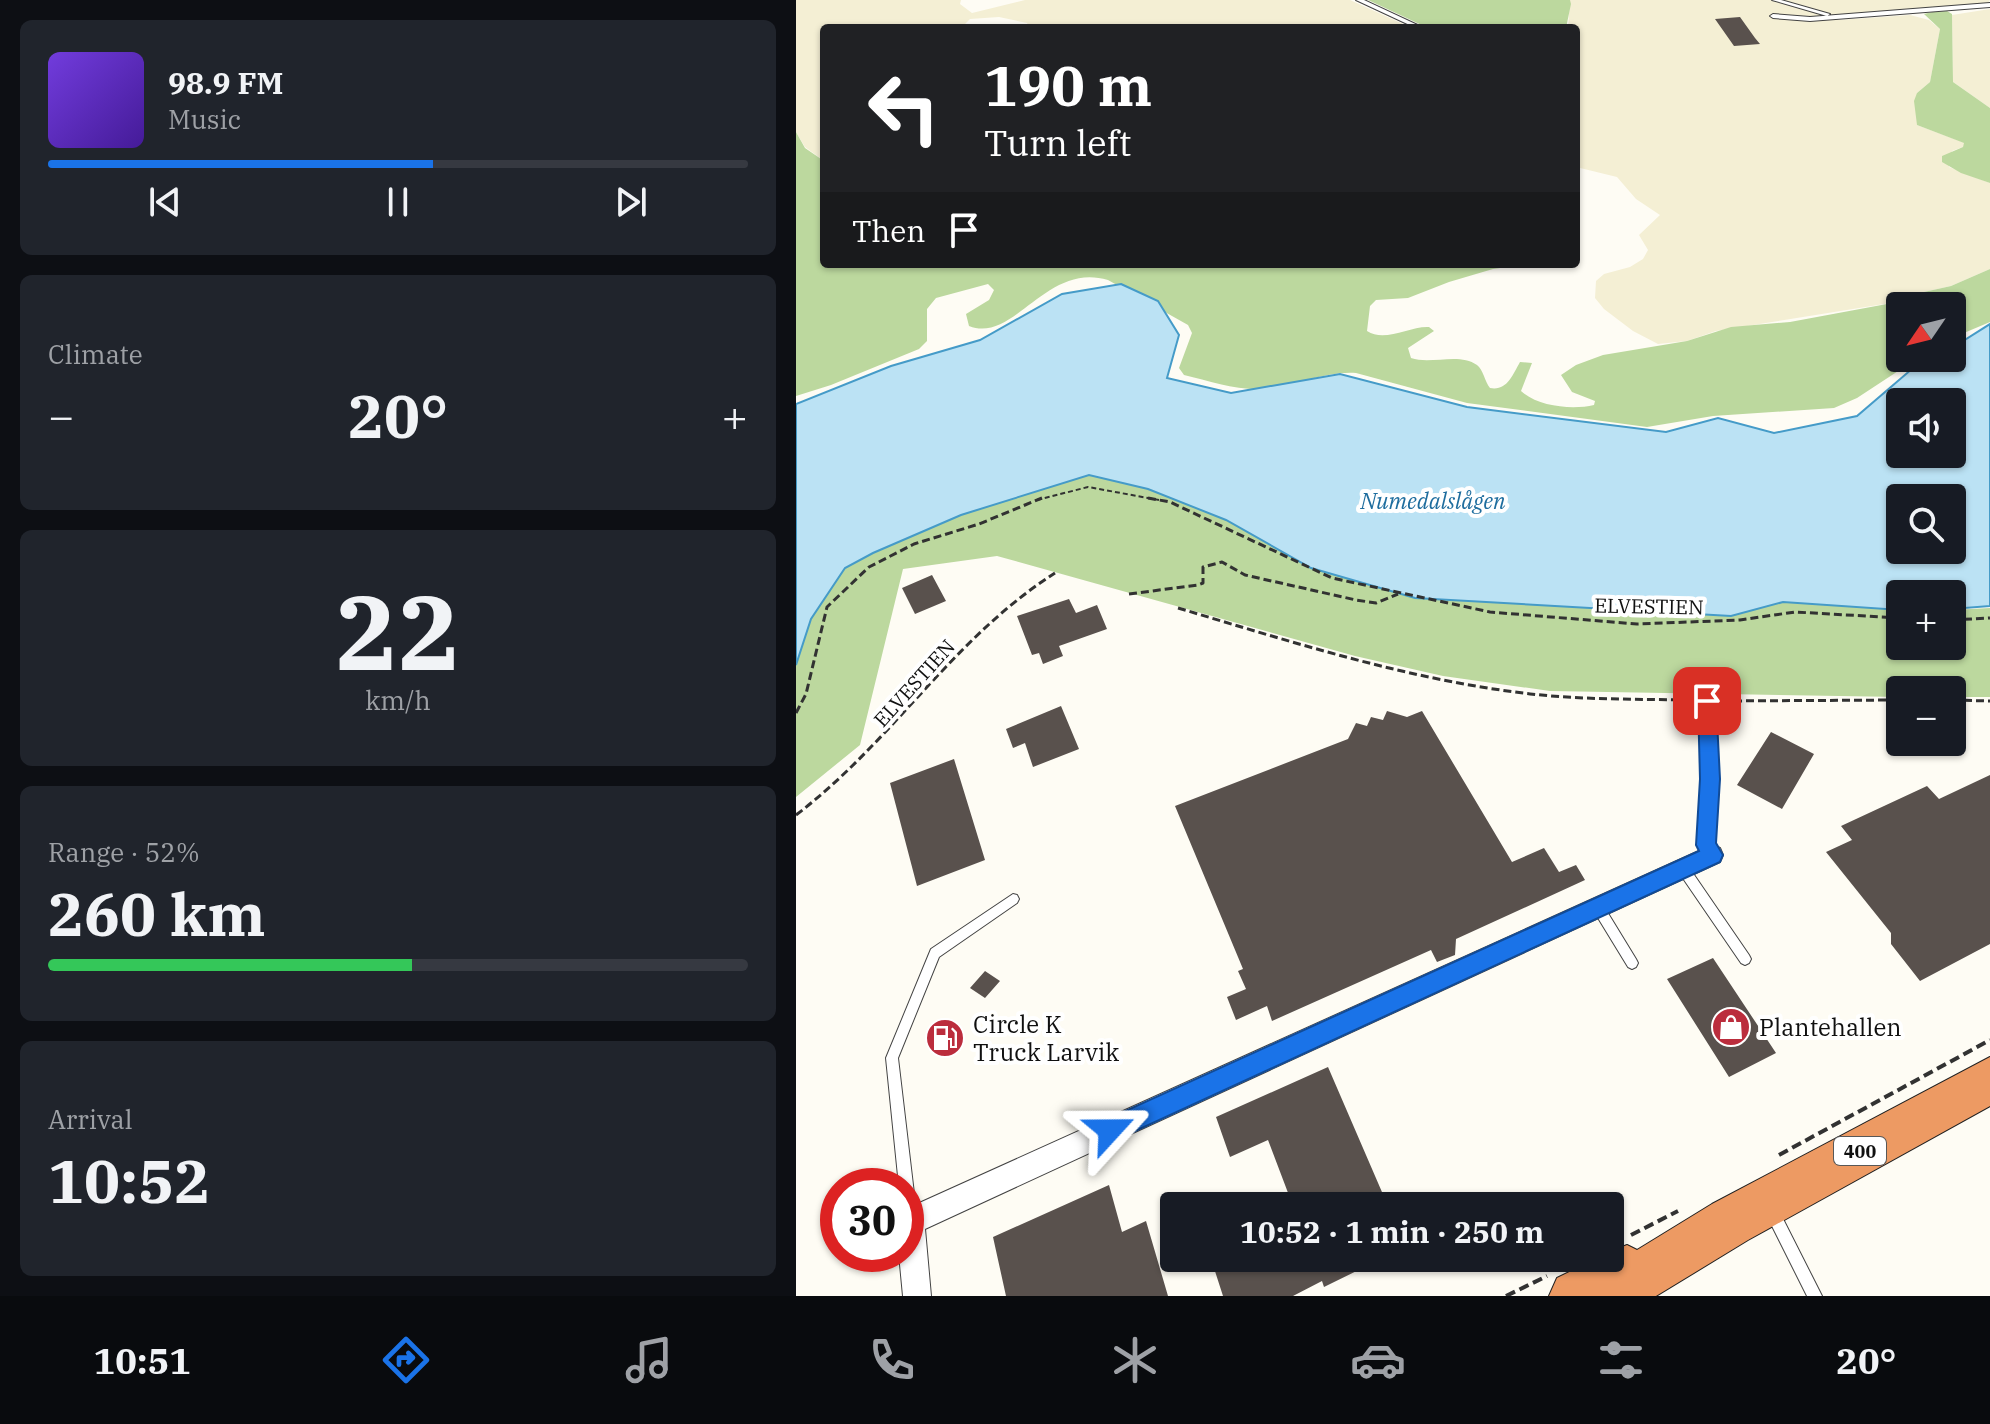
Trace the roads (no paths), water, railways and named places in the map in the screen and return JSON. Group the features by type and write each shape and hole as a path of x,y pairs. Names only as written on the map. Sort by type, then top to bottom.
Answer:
{"highway":[{"name":"400","path":"1566,1283 1739,1197 1990,1080"},
{"name":"400","path":"1608,1296 1739,1197"}],"street":[{"path":"924,1215 1712,855"},
{"path":"915,1272 917,1296"}],"lane":[{"path":"1359,0 1412,24"},
{"path":"1775,0 1837,17"},
{"path":"1773,16 1837,17 1990,5"},
{"path":"1707,701 1710,779 1706,845 1712,855"},
{"path":"1684,870 1745,959"},
{"path":"904,1168 892,1058 935,953 1013,899"},
{"path":"1599,909 1632,963"},
{"path":"1739,1197 1815,1296"}],"water":[{"name":"Numedalslågen","path":"1121,284 1158,301 1179,335 1167,378 1231,393 1340,374 1467,407 1666,432 1718,418 1774,433 1857,416 1886,391 1886,468 1966,468 1966,388 1890,388 1908,372 1966,372 1966,339 1990,324 1990,606 1966,608 1966,580 1886,580 1886,609 1783,602 1731,616 1415,598 1311,568 1226,520 1148,489 1089,475 961,515 845,568 811,619 796,665 796,404 891,366 980,340 1062,294"}],"place":[{"name":"Plantehallen","path":"1731,1027"},
{"name":"Circle K Truck Larvik","path":"945,1038"}]}
